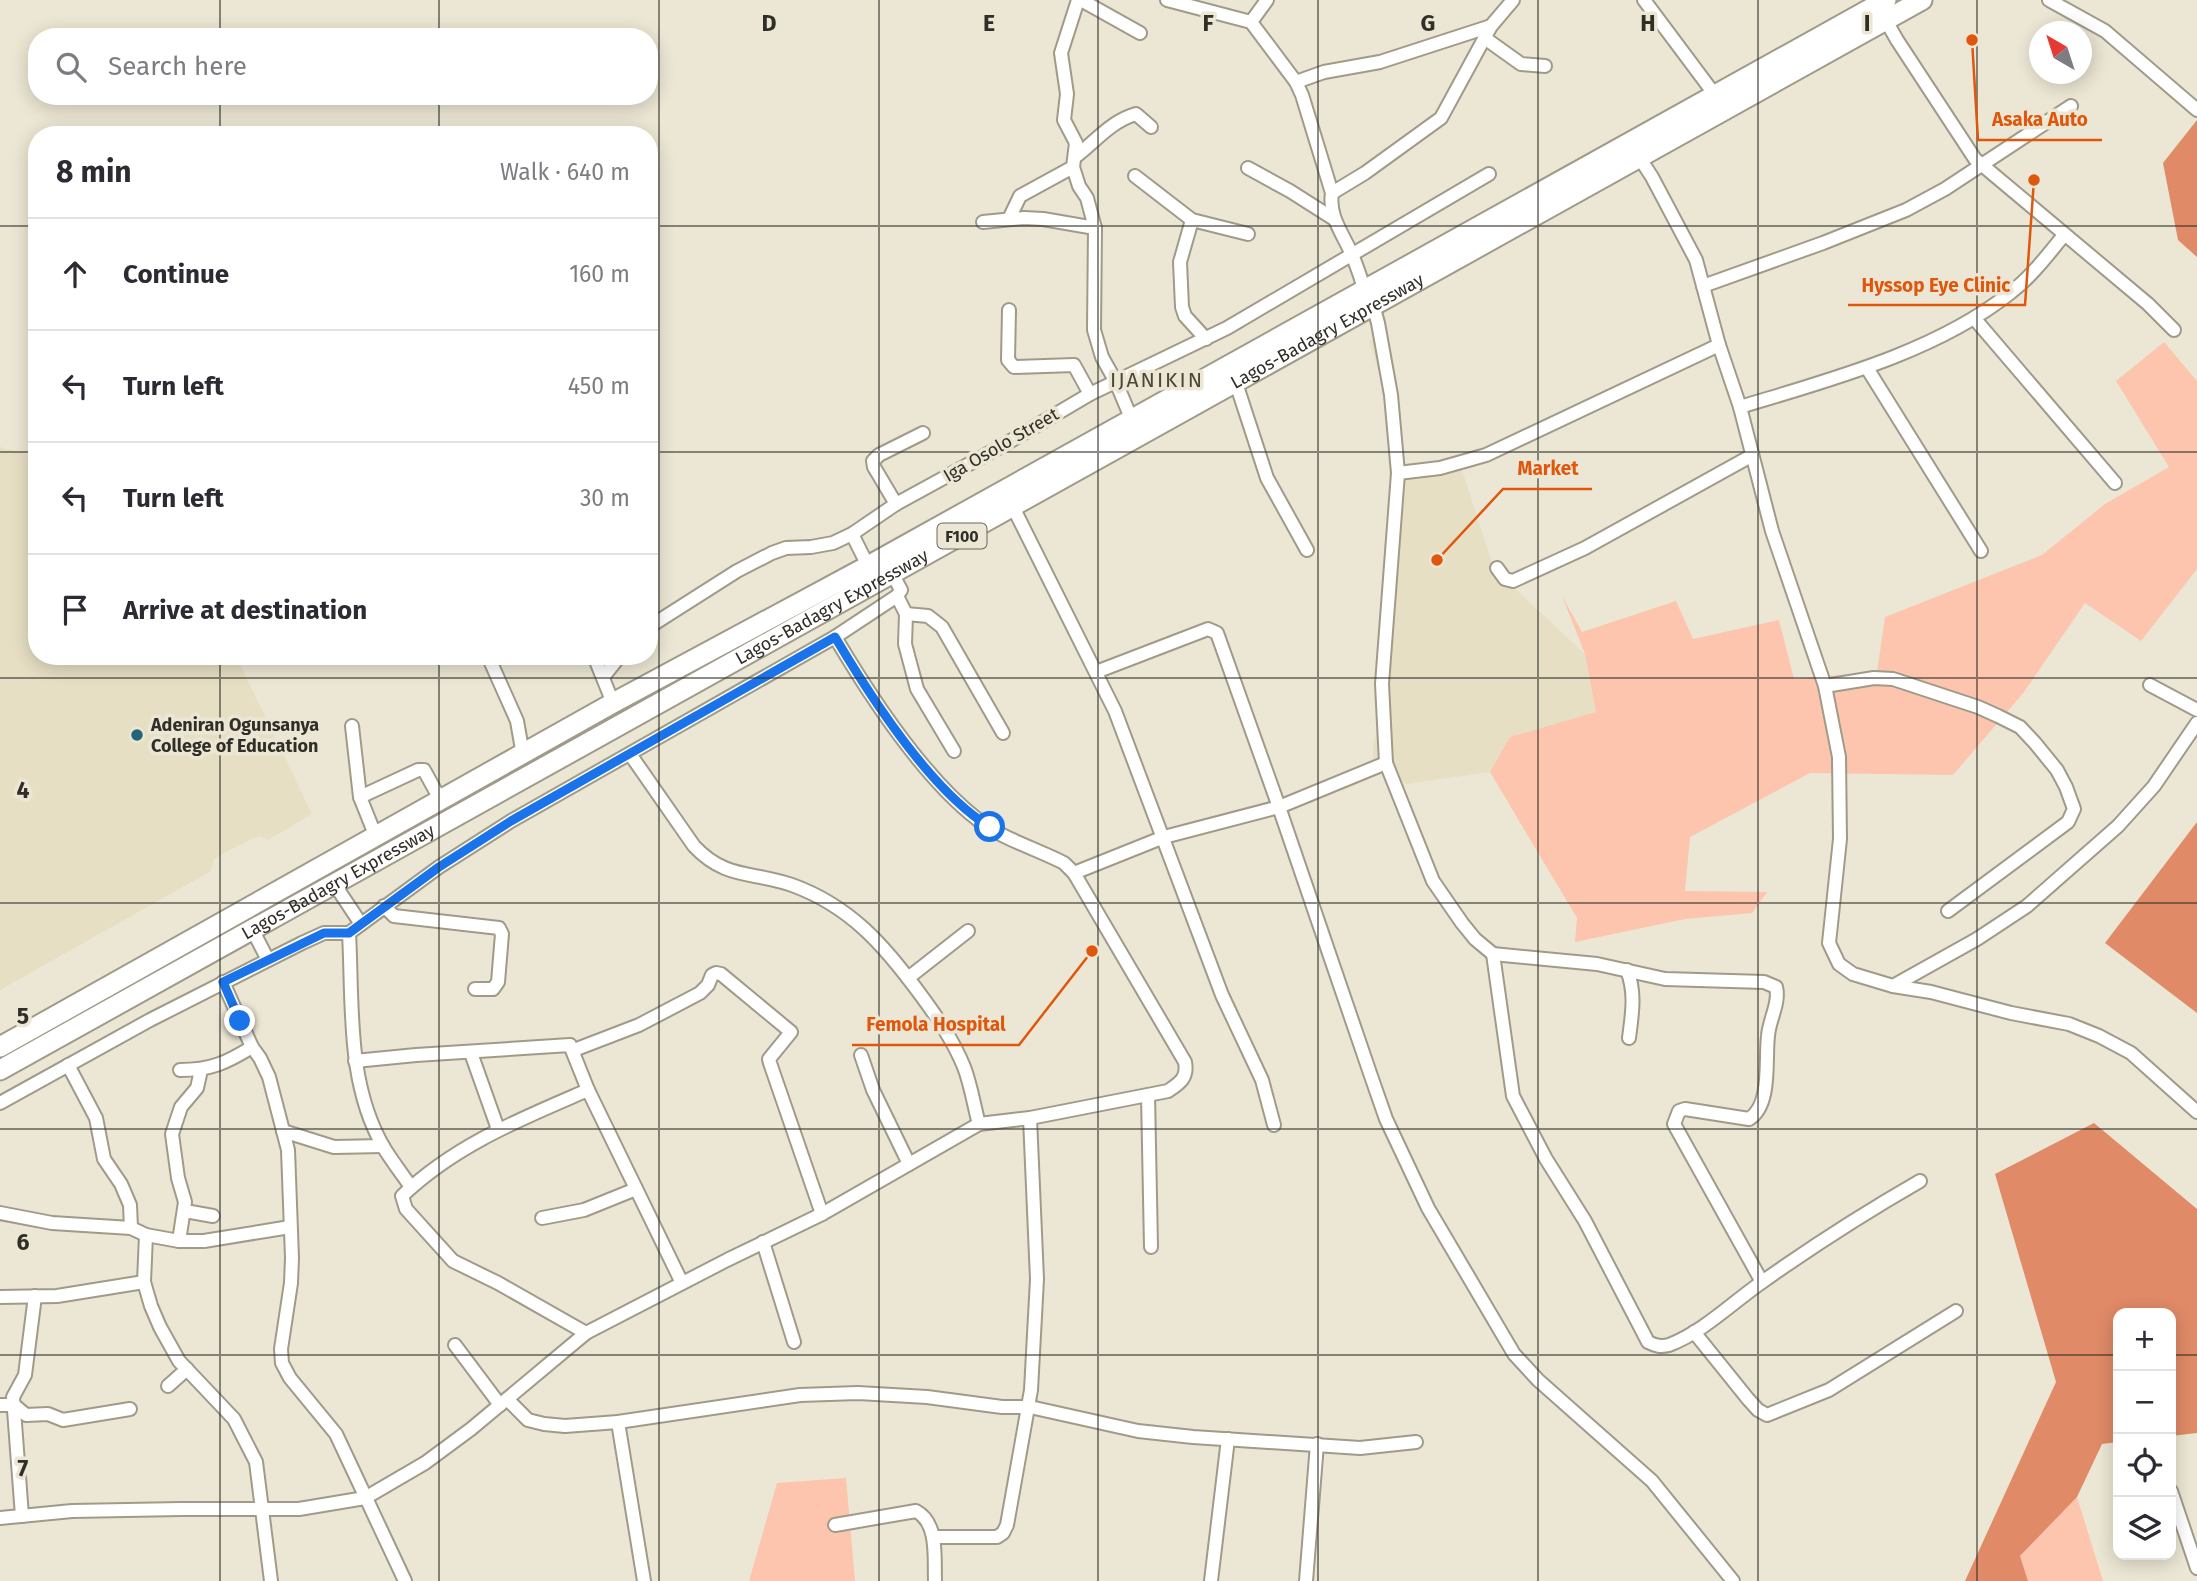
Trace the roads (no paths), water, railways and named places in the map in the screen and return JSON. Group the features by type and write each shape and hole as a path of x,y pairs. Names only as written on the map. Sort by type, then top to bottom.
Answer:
{"highway":[{"name":"Lagos-Badagry Expressway","path":"0,1070 1236,383 1369,297 1715,95 1879,6 1922,0"},
{"name":"Lagos-Badagry Expressway","path":"0,1047 613,703 1131,418 1639,157 1879,6"}],"street":[{"path":"1131,418 1102,357 1094,330 1095,228 1087,198 1079,186 1074,162 1076,143 1064,120 1067,94 1061,53 1079,0 1140,33"},
{"path":"1167,0 1211,6 1251,22 1296,82 1308,110 1332,193 1330,203 1334,219 1353,256 1378,323 1391,396 1398,473 1382,684 1386,763 1433,881 1475,939 1493,954 1597,964 1665,979 1770,983 1777,989 1768,1033 1766,1083 1761,1102 1753,1117 1749,1119 1685,1109 1679,1111 1674,1124 1762,1282"},
{"path":"1251,22 1267,0"},
{"path":"1332,193 1365,173 1441,118 1488,32 1513,0"},
{"path":"1644,0 1715,95"},
{"path":"2049,0 2105,31 2197,110"},
{"path":"1879,6 1968,150 2064,235 2148,304 2174,330"},
{"path":"1296,82 1324,72 1380,62 1488,32"},
{"path":"1488,32 1521,64 1545,66"},
{"path":"1703,286 1906,210 1945,189 2071,106"},
{"path":"1009,219 1020,196 1074,162 1115,122 1136,114 1151,127"},
{"path":"1639,157 1653,177 1696,260 1719,345 1740,407 1775,540 1825,686 1839,757 1840,825 1829,943 1839,964 1853,974 1893,986 1931,992 2011,1013 2069,1024 2131,1053 2197,1112"},
{"path":"1248,168 1334,219"},
{"name":"Iga Osolo Street","path":"658,621 737,571 772,553 786,548 811,547 833,542 852,534 896,504 1090,394 1206,339 1353,256 1489,174"},
{"path":"1135,176 1192,220 1248,234"},
{"path":"983,222 1043,219 1095,228"},
{"path":"1192,220 1180,262 1182,307 1185,316 1206,339"},
{"path":"1740,407 1867,368 1974,318 2010,293 2039,267 2064,235"},
{"path":"1009,310 1007,360 1014,367 1074,365 1090,394"},
{"path":"1974,318 2115,483"},
{"path":"1398,473 1440,468 1486,455 1719,345"},
{"path":"1867,368 1980,551"},
{"path":"1236,383 1267,478 1307,550"},
{"path":"896,504 873,461 879,455 923,433"},
{"path":"1497,568 1505,579 1513,581 1585,548 1751,456"},
{"path":"1013,507 1115,710 1222,995 1262,1080 1274,1125"},
{"path":"852,534 868,565"},
{"path":"0,1103 268,960 324,933 349,933 384,906 511,821 835,637 897,596 901,590 893,575"},
{"path":"897,596 906,614 905,644 917,689 954,751"},
{"path":"906,614 928,616 942,627 1003,733"},
{"path":"1096,672 1208,629 1217,633 1387,1119 1428,1208 1514,1354 1538,1380 1652,1481 1733,1581"},
{"path":"0,1518 72,1511 320,1508 365,1498 425,1463 504,1402 586,1333 822,1214 979,1124 1030,1118 1168,1091 1182,1081 1187,1071 1185,1062 1074,873 1064,863 977,820 947,791 929,773 874,699 835,637"},
{"path":"492,665 517,721 523,755"},
{"path":"598,665 613,703"},
{"path":"604,676 613,665"},
{"path":"1825,686 1874,678 1893,680 1978,707 2020,727 2057,770 2074,809 2068,822 1948,911"},
{"path":"2151,685 2197,710"},
{"path":"1893,986 1977,939 2027,906 2127,816 2161,777 2197,723"},
{"path":"352,726 360,797 376,836"},
{"path":"630,754 706,859 724,869 790,884 817,895 845,912 875,937 942,1024 965,1071 979,1124"},
{"path":"1074,873 1164,836 1279,807 1386,763"},
{"path":"360,797 418,769 424,770 441,801"},
{"path":"335,885 360,924"},
{"path":"384,906 394,916 499,928 502,933 498,982 493,989 475,989"},
{"path":"253,931 268,960"},
{"path":"908,978 968,931"},
{"path":"349,933 355,1061 369,1114 383,1146 411,1187"},
{"path":"1493,954 1513,1096 1546,1159 1585,1221 1648,1342 1657,1347 1694,1332 1762,1282 1868,1211 1920,1181"},
{"path":"1627,970 1632,983 1633,1004 1629,1038"},
{"path":"573,1050 639,1025 700,993 708,985 712,975 721,974 791,1032 769,1059 822,1214"},
{"path":"223,982 252,1048 269,1077 290,1164 291,1283 281,1349 282,1363 290,1378 336,1434 405,1581"},
{"path":"355,1061 570,1045 588,1090 682,1283"},
{"path":"180,1070 201,1070 225,1064 252,1048"},
{"path":"471,1053 498,1129"},
{"path":"861,1055 873,1090 909,1164"},
{"path":"68,1065 96,1118 104,1159 121,1184 130,1205 131,1227"},
{"path":"179,1241 185,1211 172,1134 181,1107 197,1088 201,1070"},
{"path":"586,1333 446,1256 405,1209 402,1196 439,1164 498,1129 588,1090"},
{"path":"1148,1095 1151,1247"},
{"path":"933,1537 997,1536 1003,1533 1030,1407 1037,1279 1030,1118"},
{"path":"283,1132 334,1147 383,1146"},
{"path":"542,1218 584,1210 636,1189"},
{"path":"185,1211 214,1216"},
{"path":"0,1213 52,1223 131,1227 146,1235 179,1241 204,1241 290,1227"},
{"path":"146,1235 144,1282 160,1327 179,1361 234,1419 256,1462 271,1581"},
{"path":"763,1242 794,1342"},
{"path":"0,1297 57,1296 144,1282"},
{"path":"23,1517 13,1397 25,1375 35,1296"},
{"path":"1694,1332 1748,1399 1767,1415 1829,1390 1956,1311"},
{"path":"455,1345 504,1402 528,1420 544,1424 588,1426 830,1392 927,1397 1002,1407 1030,1407 1138,1431 1228,1439 1360,1448 1416,1441"},
{"path":"168,1386 187,1369"},
{"path":"0,1405 14,1405 26,1415 48,1414 63,1420 130,1409"},
{"path":"618,1422 644,1581"},
{"path":"1211,1581 1228,1439"},
{"path":"1306,1581 1317,1444"},
{"path":"2173,1497 2196,1564"},
{"path":"835,1525 916,1511 926,1518 933,1537 935,1581"}],"place":[{"name":"Asaka Auto","path":"1972,40"},
{"name":"Hyssop Eye Clinic","path":"2034,180"},
{"name":"Market","path":"1437,560"},
{"name":"Adeniran Ogunsanya College of Education","path":"137,735"},
{"name":"Femola Hospital","path":"1092,951"}],"district":[{"name":"IJANIKIN","path":"1157,380"}]}
